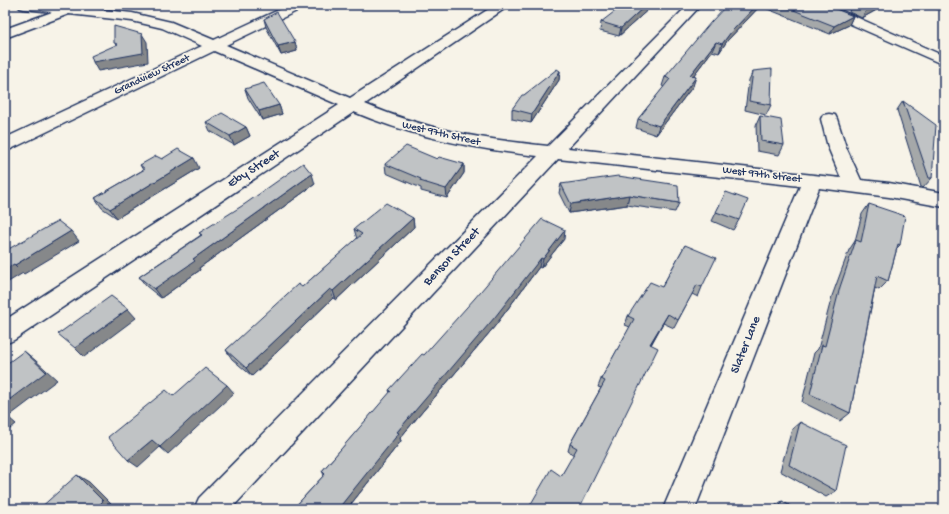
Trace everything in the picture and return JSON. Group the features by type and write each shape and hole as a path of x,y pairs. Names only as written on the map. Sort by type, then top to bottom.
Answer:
{"street":[{"name":"West 97th Street","path":"24,5 77,7 132,17 178,29 351,105 390,121 426,133 504,147 889,190 944,200"},
{"name":"Grandview Street","path":"5,145 300,5"},
{"name":"Eby Street","path":"5,333 504,5"},
{"name":"Benson Street","path":"210,509 695,5"},
{"path":"818,5 944,62"},
{"path":"5,34 77,7"},
{"path":"829,120 837,148 854,186"},
{"name":"Slater Lane","path":"679,509 812,181"}],"building":[{"path":"623,5 646,5 621,28 601,22"},
{"path":"732,5 757,5 731,32 722,44 716,42 690,75 696,77 659,126 638,119 670,79 665,77 711,22 725,7 730,9"},
{"path":"781,5 826,5 853,16 834,26"},
{"path":"856,5 876,5 867,9"},
{"path":"277,12 295,42 278,46 264,19"},
{"path":"114,26 142,34 143,53 93,62 91,56 118,44 114,43"},
{"path":"557,69 560,71 532,114 512,109 522,95"},
{"path":"772,69 771,105 749,101 753,71"},
{"path":"264,83 279,105 259,111 245,89"},
{"path":"903,101 936,125 932,178 929,178"},
{"path":"222,113 246,127 230,136 206,122"},
{"path":"760,116 781,120 784,145 761,141"},
{"path":"406,146 437,159 439,157 464,164 446,189 420,181 421,179 385,164"},
{"path":"178,149 194,158 110,209 95,198 145,169 140,165 156,156 162,159"},
{"path":"303,163 312,174 193,259 195,261 154,289 139,277 202,235 199,233 245,204"},
{"path":"618,176 678,185 679,203 629,195 571,204 561,184"},
{"path":"726,192 748,200 739,220 716,212"},
{"path":"386,203 413,218 333,291 330,289 246,368 226,350 298,284 302,287 362,234 354,229"},
{"path":"869,204 905,216 900,245 898,244 888,281 877,276 850,413 810,394 822,345 825,346 840,287 856,240 861,242"},
{"path":"542,219 565,230 495,317 397,432 399,433 338,509 293,509 325,474 322,471 391,391 389,390 422,354 424,355 475,298"},
{"path":"58,221 71,231 15,265 14,264 5,269 5,251"},
{"path":"685,245 716,258 702,287 697,285 678,320 668,314 650,344 658,348 579,509 528,509 551,469 561,476 577,448 570,444 605,381 601,379 634,319 628,316 650,282 662,287"},
{"path":"111,296 128,309 75,348 58,334"},
{"path":"24,351 46,372 5,403 5,365"},
{"path":"205,368 227,385 160,447 152,440 128,460 108,437 166,390 173,396"},
{"path":"800,422 846,445 836,491 789,465"},
{"path":"77,475 103,501 95,509 39,509"},
{"path":"782,501 795,509 779,509"}],"waterway":[{"path":"928,5 944,12"}]}
